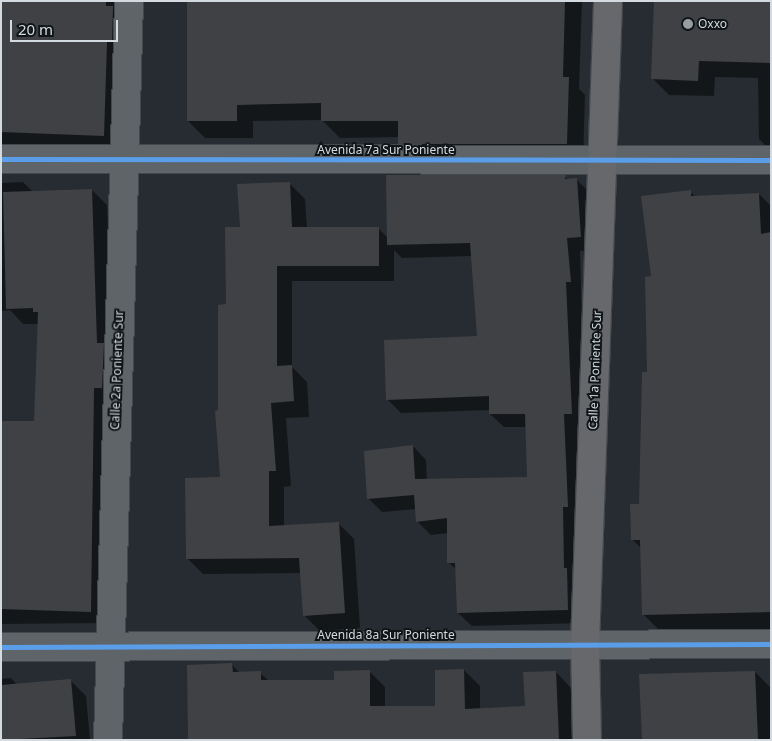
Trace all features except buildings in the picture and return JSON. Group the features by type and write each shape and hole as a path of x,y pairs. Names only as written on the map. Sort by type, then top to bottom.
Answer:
{"main road":[{"name":"Calle 1a Poniente Sur","path":"587,740 585,645 608,1"}],"street":[{"name":"Calle 2a Poniente Sur","path":"108,740 109,646 129,1"},
{"name":"Avenida 7a Sur Poniente","path":"1,160 771,160"},
{"name":"Avenida 8a Sur Poniente","path":"1,647 771,644"}],"cycle path":[{"path":"1,159 771,160"},
{"path":"1,647 771,644"}],"place":[{"name":"Oxxo","path":"688,24"}]}
